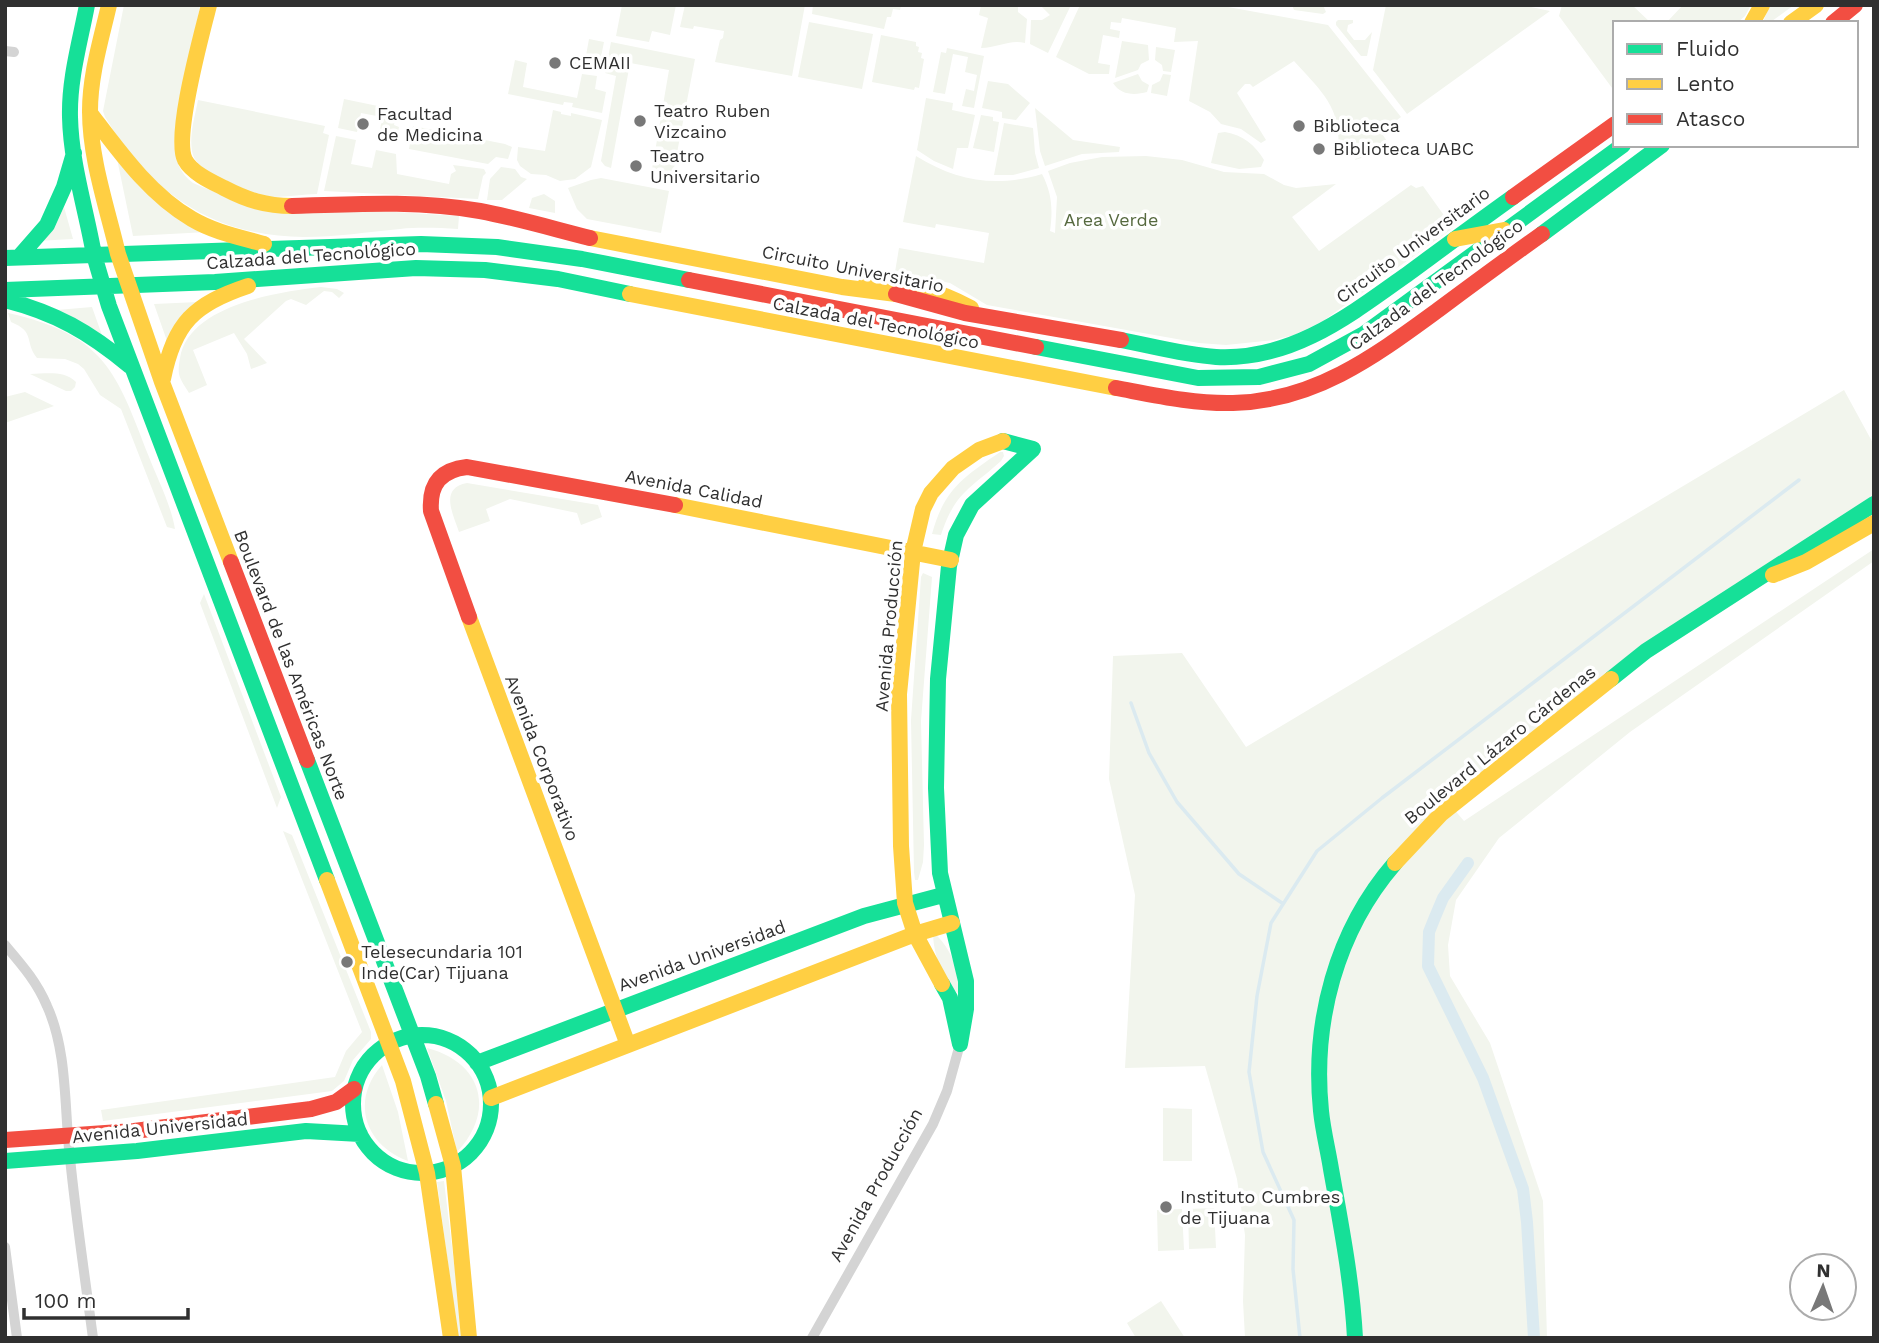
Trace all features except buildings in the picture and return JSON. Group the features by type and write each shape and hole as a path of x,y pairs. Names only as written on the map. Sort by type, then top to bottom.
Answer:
{"main road":[{"path":"87,5 72,84 70,119 74,153 102,286 390,1043 416,1126 427,1173 451,1338"},
{"name":"Boulevard de las Américas Norte","path":"110,5 90,97 90,113 94,148 118,254 162,382 428,1076 453,1166 469,1338"},
{"name":"Circuito Universitario","path":"209,5 188,105 184,157 195,172 248,199 263,204 346,203 458,207 623,246 842,287 902,295 985,316 1215,357 1255,355 1294,346 1312,338 1347,317 1613,125"},
{"path":"1753,21 1762,5"},
{"path":"1794,21 1816,5"},
{"path":"1823,21 1841,5"},
{"path":"1835,21 1855,5"},
{"path":"90,113 132,167 153,188 190,217 209,228 288,249"},
{"name":"Calzada del Tecnológico","path":"11,256 421,244 488,246 537,251 1158,371 1230,379 1284,372 1334,352 1364,334 1620,147"},
{"name":"Calzada del Tecnológico","path":"5,290 129,286 416,268 525,274 1137,392 1203,402 1257,401 1311,388 1378,354 1659,147"},
{"path":"11,256 47,225 64,187 74,153"},
{"path":"1455,239 1508,230"},
{"path":"162,382 167,353 185,318 220,296 275,278"},
{"path":"5,300 60,316 84,329 133,369"},
{"name":"Avenida Producción","path":"1003,441 1033,449 1022,463 990,487 972,505 959,527 951,560 941,636 936,746 939,868 943,895 963,966 967,998 960,1044 950,999 915,934 905,903 900,841 899,694 913,552 923,509 931,493 953,468 979,450 1003,441"},
{"name":"Avenida Calidad","path":"435,483 447,471 467,467 749,519 951,560"},
{"name":"Avenida Corporativo","path":"435,483 429,500 433,521 628,1045"},
{"name":"Boulevard Lázaro Cárdenas","path":"1355,1338 1353,1293 1321,1111 1320,1040 1327,997 1339,957 1354,922 1379,881 1441,814 1646,651 1874,504"},
{"path":"1748,584 1796,567 1874,523"},
{"path":"321,866 343,858"},
{"name":"Avenida Universidad","path":"477,1063 864,916 943,895"},
{"path":"491,1098 915,934 952,923"},
{"path":"413,1036 437,1037 469,1054 477,1063 488,1085 491,1098 488,1122 478,1145 453,1166 427,1173 410,1172 380,1159 360,1135 353,1112 354,1089 367,1062 390,1043 413,1036"},
{"name":"Avenida Universidad","path":"5,1140 68,1137 311,1109 336,1102 354,1089"},
{"name":"Avenida Universidad","path":"5,1161 70,1158 301,1132 341,1130 360,1135"}],"street":[{"path":"5,945 33,978 48,1007 61,1061 70,1158 93,1338"},
{"name":"Avenida Producción","path":"812,1338 933,1124 947,1091 960,1044"},
{"path":"5,1247 17,1338"}],"green space":[{"path":"124,5 200,6 174,142 179,165 184,175 193,183 253,208 347,209 459,216 458,229 407,228 316,237 271,235 241,229 188,206 164,189 143,168 123,144 103,111"},
{"path":"622,5 676,5 670,35 652,31 649,42 616,36"},
{"path":"685,5 805,5 792,76 715,62 724,31 694,26 693,29 680,27"},
{"path":"813,5 901,5 900,10 893,9 891,17 887,17 884,29 812,14"},
{"path":"981,5 1018,5 1018,12 1027,19 1025,43 1014,42 981,48 988,18 979,15"},
{"path":"1071,5 1048,53 1030,44 1031,20 1042,20 1050,15 1041,6"},
{"path":"1080,5 1217,5 1328,25 1401,117 1381,132 1392,149 1389,156 1377,153 1355,160 1357,155 1338,147 1336,121 1327,100 1294,61 1253,87 1245,84 1237,93 1266,140 1261,143 1241,129 1221,124 1210,112 1189,101 1198,41 1174,42 1176,28 1122,18 1121,23 1111,22 1110,29 1120,31 1119,38 1103,35 1098,63 1110,65 1109,74 1089,74 1056,57"},
{"path":"1292,5 1323,5 1326,12 1323,14 1294,10"},
{"path":"1386,5 1522,5 1550,11 1407,114 1373,70"},
{"path":"1562,5 1632,5 1649,21 1613,21 1613,89 1559,16"},
{"path":"1683,5 1751,5 1739,21 1668,21"},
{"path":"1770,5 1794,5 1772,21 1763,21"},
{"path":"1338,20 1353,20 1347,31 1354,40 1365,40 1372,32 1367,56 1361,56 1336,25"},
{"path":"809,22 873,34 862,89 798,77"},
{"path":"881,35 916,42 918,52 922,53 921,58 924,59 919,88 915,87 914,90 872,82"},
{"path":"589,39 604,42 598,72 573,67 574,59 585,61"},
{"path":"1122,41 1148,45 1149,60 1141,64 1138,70 1115,78"},
{"path":"611,42 695,59 672,179 651,175 669,70 630,63 611,168 601,161 616,76 605,73"},
{"path":"1156,47 1175,50 1171,72 1163,71 1162,65 1155,60"},
{"path":"947,48 984,56 974,108 962,106 966,89 974,91 977,75 965,72 968,57 953,54 945,94 933,92 941,52 946,53"},
{"path":"515,60 527,63 523,87 577,98 582,74 597,76 595,89 606,92 602,113 572,107 573,103 564,102 563,105 508,94"},
{"path":"1138,74 1142,81 1149,85 1147,92 1124,92 1113,83"},
{"path":"1163,74 1171,75 1167,96 1151,93 1152,85 1160,81"},
{"path":"988,81 1008,84 1030,103 1016,120 1002,118 1002,112 982,108"},
{"path":"926,98 953,103 952,110 975,115 968,148 957,148 953,169 917,150"},
{"path":"344,99 397,110 394,125 399,127 396,140 379,137 382,117 361,113 357,132 338,128"},
{"path":"198,100 325,126 323,133 329,135 317,194 262,196 234,186 204,168 193,155 191,141"},
{"path":"1035,108 1073,140 1120,147 1119,152 1082,154 1045,166 1040,151"},
{"path":"553,110 561,114 571,116 571,113 602,120 591,167 575,179 560,181 546,175 531,174 520,166 517,160 518,147 545,151"},
{"path":"981,115 993,117 993,121 999,122 994,152 973,148"},
{"path":"1004,123 1033,128 1039,168 1013,175 994,175"},
{"path":"413,126 512,147 508,159 496,157 488,164 409,149"},
{"path":"1225,132 1243,138 1252,145 1264,160 1261,167 1239,169 1211,163 1218,133"},
{"path":"336,136 356,140 351,164 372,168 376,150 396,154 397,174 449,184 451,174 456,171 453,165 484,169 486,173 478,199 324,191"},
{"path":"116,154 207,232 133,236"},
{"name":"Area Verde","path":"916,156 946,171 977,180 1009,181 1042,174 1051,202 1050,231 1055,233 1057,197 1048,171 1070,163 1102,157 1146,156 1182,160 1224,172 1264,174 1296,188 1336,184 1292,217 1319,251 1411,185 1416,188 1423,186 1453,228 1323,321 1294,335 1226,345 1199,343 987,305 950,283 895,272 899,248 984,263 989,233 936,224 935,228 903,222"},
{"path":"501,167 515,169 521,177 527,179 502,200 487,200 490,179"},
{"path":"601,178 669,191 661,233 587,219 577,209 568,188"},
{"path":"544,194 555,201 555,213 529,208 532,198"},
{"path":"64,207 73,239 36,241 55,227"},
{"path":"321,287 337,289 344,293 339,298 332,292 324,291 306,305 291,299 286,301 244,339 267,363 251,369 247,354 234,333 193,350 207,385 189,393 179,374 181,355 189,336 203,323 220,312 262,297"},
{"path":"198,302 167,341 154,304"},
{"path":"92,307 103,338 57,310"},
{"path":"8,313 41,322 66,333 87,346 102,361 127,401 175,529 167,527 121,409 100,395 78,364 65,359 37,358 27,334 11,322"},
{"path":"30,374 66,376 76,382 75,387 66,391"},
{"path":"1844,390 1874,445 1874,494 1447,801 1464,821 1874,549 1874,561 1630,732 1499,838 1456,900 1448,945 1450,976 1490,1043 1543,1201 1547,1338 1245,1338 1245,1235 1237,1179 1205,1066 1125,1068 1135,895 1109,779 1113,656 1182,653 1246,747"},
{"path":"25,392 54,406 5,423 5,397"},
{"path":"1003,452 1004,456 1001,461 958,500 941,535 932,534 949,495 966,477"},
{"path":"467,483 598,505 602,517 581,525 577,513 510,499 486,509 490,521 459,532 450,503 451,496 453,490"},
{"path":"923,573 932,577 921,721 924,845 923,862 918,880 915,880 911,720"},
{"path":"204,594 281,797 277,808 200,603"},
{"path":"283,831 292,835 371,1032 371,1039 353,1060 344,1081 332,1091 103,1121 101,1110 335,1077 346,1051 362,1032"},
{"path":"933,932 945,945 953,960 959,994 940,966"},
{"path":"427,1048 460,1064 471,1076 477,1090 477,1120 457,1152 446,1101"},
{"path":"382,1065 398,1112 408,1161 381,1144 372,1133 367,1120 367,1093 372,1079"},
{"path":"1163,1108 1192,1109 1192,1161 1163,1161"},
{"path":"444,1181 463,1338 458,1338 437,1182"},
{"path":"1214,1208 1216,1248 1189,1249 1188,1209"},
{"path":"1182,1209 1184,1250 1158,1251 1157,1210"},
{"path":"1161,1301 1185,1338 1136,1338 1127,1323"}],"waterway":[{"path":"1300,1338 1293,1269 1294,1220 1263,1152 1249,1072 1257,996 1271,923 1317,851 1382,798 1799,480"},
{"path":"1131,703 1149,753 1177,802 1239,874 1282,903"},
{"path":"1468,863 1443,898 1429,932 1428,966 1483,1078 1523,1189 1534,1338"}],"traffic: fast":[{"path":"87,5 73,75 70,117 76,169 94,255"},
{"path":"1036,347 1198,378 1259,377 1309,364 1364,334 1620,147"},
{"path":"1542,234 1659,147"},
{"path":"19,257 47,225 64,187 74,153"},
{"path":"1121,340 1216,357 1244,356 1295,343 1365,304 1513,197"},
{"path":"5,258 421,244 497,247 582,259 689,280"},
{"path":"94,255 109,306 327,880"},
{"path":"5,290 215,282 416,268 485,270 558,279 630,294"},
{"path":"5,300 40,311 71,325 130,366"},
{"path":"942,984 950,998 960,1044 966,1009 966,981 940,873 936,788 938,679 949,566 956,535 972,505 1033,449 1003,441"},
{"path":"1611,679 1646,651 1874,504"},
{"path":"307,760 428,1076 436,1104"},
{"path":"1355,1338 1346,1253 1321,1111 1320,1044 1332,979 1343,948 1357,918 1395,863"},
{"path":"477,1063 864,916 943,895"},
{"path":"422,1035 448,1040 471,1055 486,1078 491,1104 486,1130 471,1153 448,1168 422,1173 396,1168 373,1153 358,1130 353,1104 358,1078 373,1055 396,1040 422,1035"},
{"path":"5,1161 137,1151 306,1131 360,1134"}],"traffic: slow":[{"path":"109,5 94,71 90,111 96,165 118,254"},
{"path":"209,5 185,108 182,148 185,160 203,177 241,196 257,202 292,206"},
{"path":"1753,21 1762,5"},
{"path":"1794,21 1816,5"},
{"path":"90,113 136,171 176,209 209,227 264,244"},
{"path":"1455,239 1504,230"},
{"path":"590,238 842,287 896,294"},
{"path":"118,254 162,382 231,562"},
{"path":"866,283 920,288 971,308"},
{"path":"163,379 173,343 189,318 213,300 248,286"},
{"path":"630,294 1116,388"},
{"path":"942,984 915,934 905,903 901,846 899,694 913,552 923,509 931,493 953,468 979,450 1003,441"},
{"path":"675,505 951,560"},
{"path":"1773,575 1806,562 1874,523"},
{"path":"469,617 628,1045"},
{"path":"1395,863 1441,814 1611,679"},
{"path":"327,880 403,1081 427,1173 451,1338"},
{"path":"491,1098 915,934 952,923"},
{"path":"436,1104 453,1166 469,1338"}],"traffic: jam":[{"path":"1835,21 1855,5"},
{"path":"1513,197 1613,125"},
{"path":"292,206 433,205 480,211 590,238"},
{"path":"1116,388 1189,401 1233,403 1263,400 1317,385 1343,373 1391,344 1542,234"},
{"path":"689,280 1036,347"},
{"path":"896,294 965,313 1121,340"},
{"path":"469,617 431,511 435,486 438,480 450,471 467,467 675,505"},
{"path":"231,562 307,760"},
{"path":"5,1140 134,1131 311,1109 336,1102 354,1089"}],"place":[{"name":"CEMAII","path":"555,63"},
{"name":"Teatro Ruben Vizcaino","path":"640,121"},
{"name":"Facultad de Medicina","path":"363,124"},
{"name":"Biblioteca","path":"1299,126"},
{"name":"Biblioteca UABC","path":"1319,149"},
{"name":"Teatro Universitario","path":"636,166"},
{"name":"Telesecundaria 101 Inde(Car) Tijuana","path":"347,962"},
{"name":"Instituto Cumbres de Tijuana","path":"1166,1207"}]}
